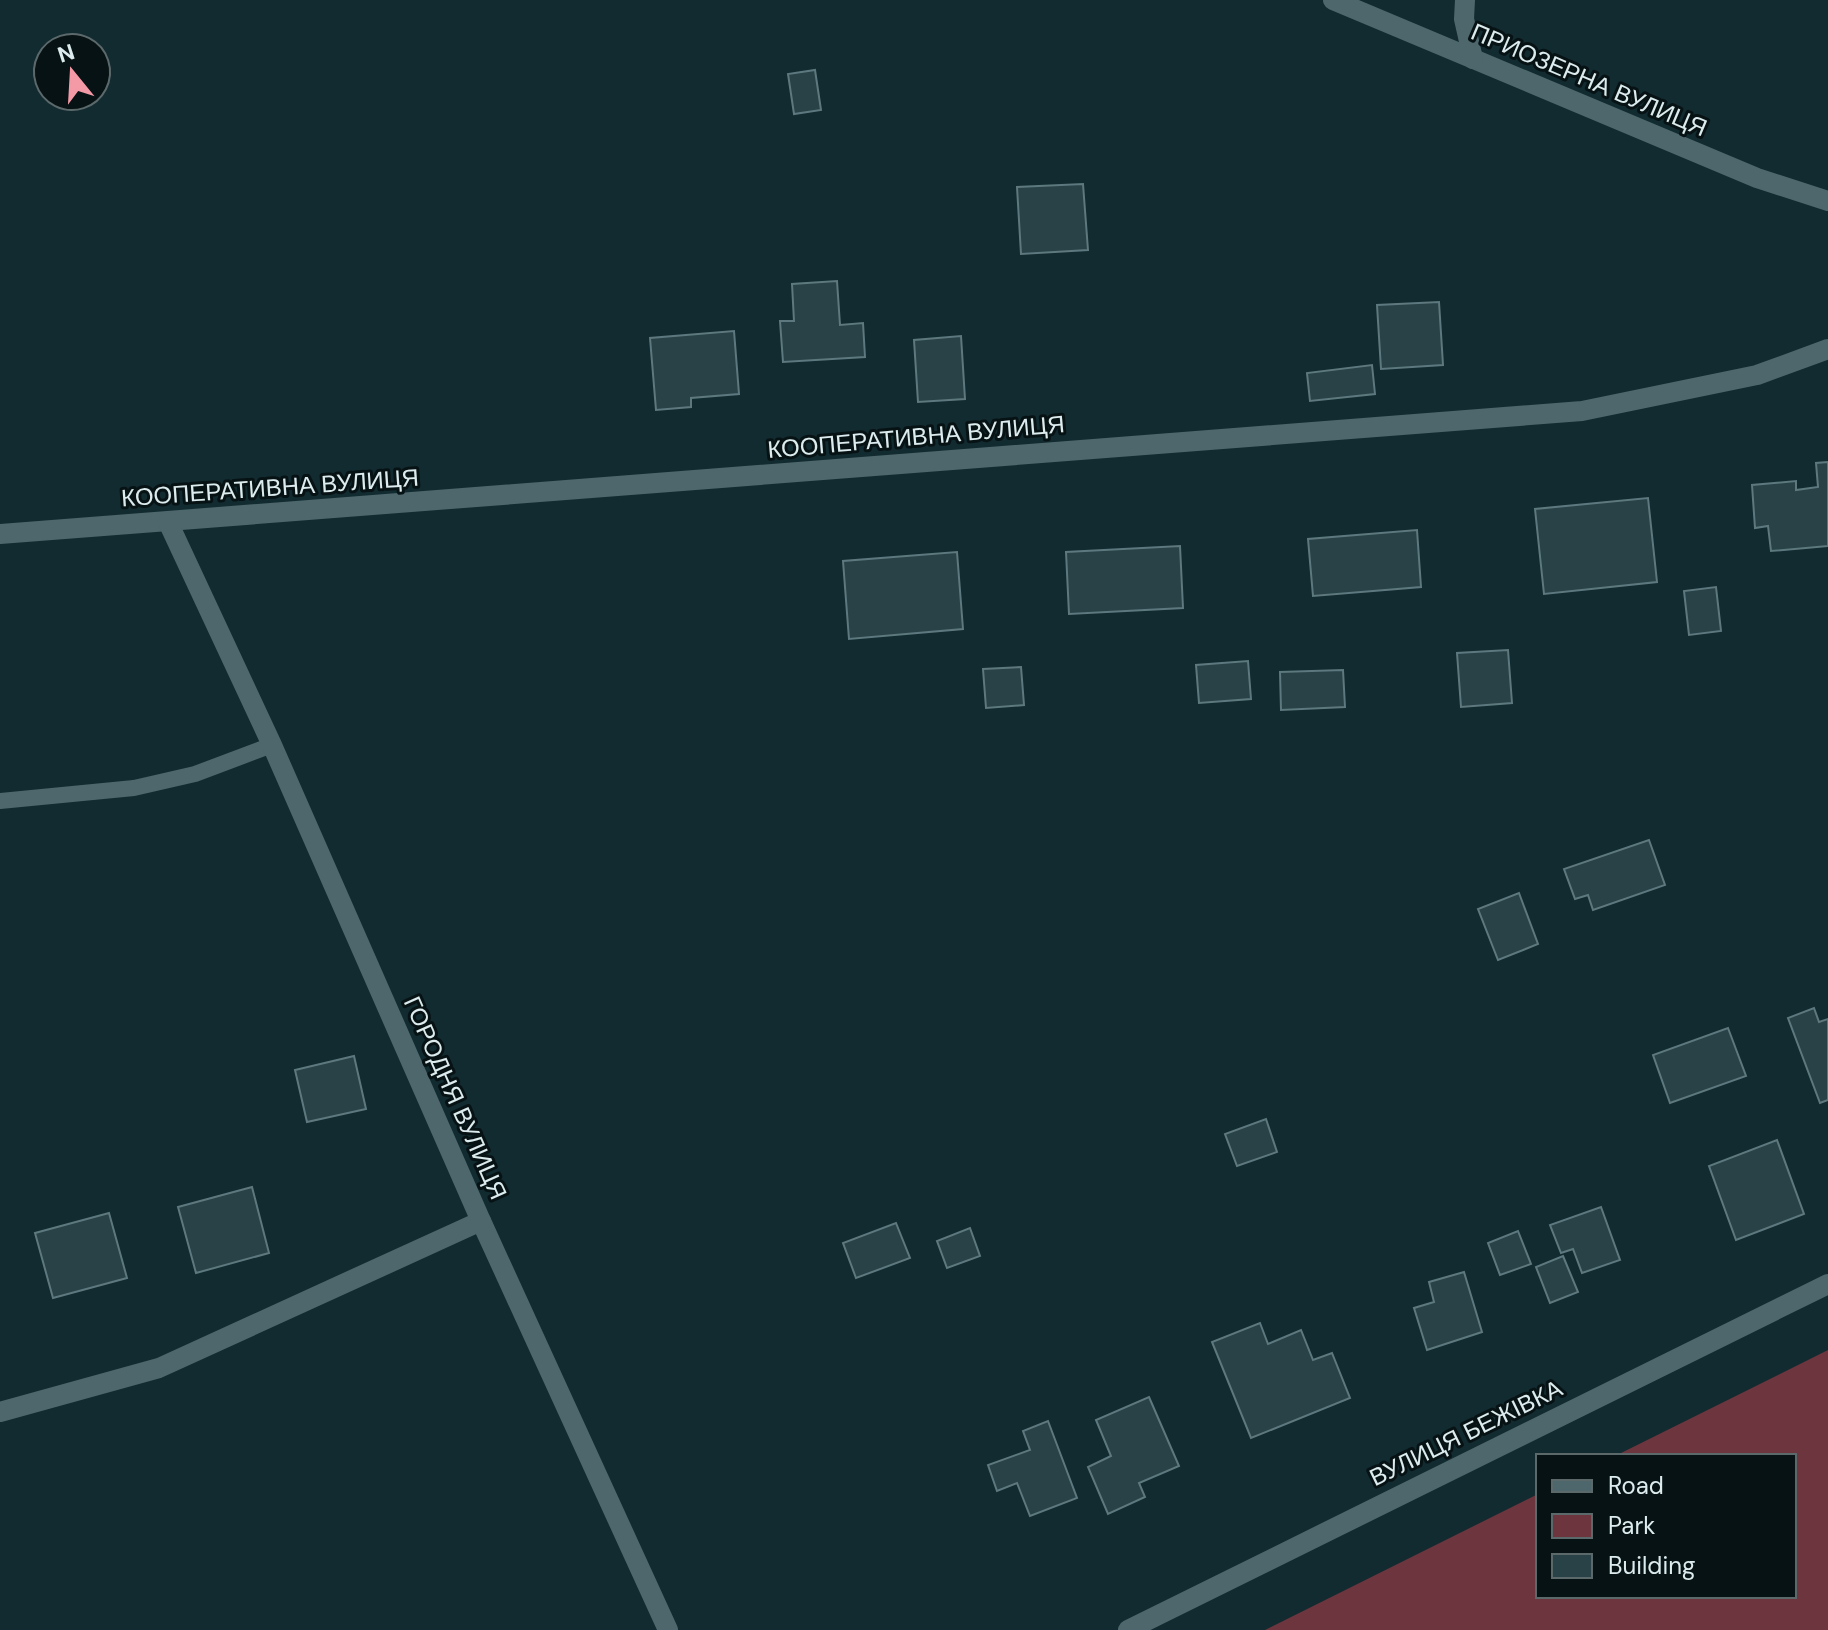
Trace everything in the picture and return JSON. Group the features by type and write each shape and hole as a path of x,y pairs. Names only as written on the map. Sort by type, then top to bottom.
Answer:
{"street":[{"name":"ПРИОЗЕРНА ВУЛИЦЯ","path":"1333,0 1743,173 1828,201"},
{"path":"1465,0 1464,19 1473,59"},
{"name":"КООПЕРАТИВНА ВУЛИЦЯ","path":"0,534 1582,411 1757,375 1828,349"},
{"name":"ГОРОДНЯ ВУЛИЦЯ","path":"0,1412 159,1368 481,1221 272,745 168,522"},
{"path":"481,1221 668,1630"},
{"name":"ВУЛИЦЯ БЕЖІВКА","path":"1128,1630 1828,1284"}],"lane":[{"path":"0,801 134,788 195,774 272,745"}],"green space":[{"path":"1828,1350 1828,1630 1265,1630 1536,1495 1536,1598 1796,1598 1796,1454 1619,1454"}],"building":[{"path":"815,70 821,110 794,114 788,74"},
{"path":"1083,184 1088,250 1021,254 1017,187"},
{"path":"837,281 840,325 863,323 865,357 783,362 780,321 794,321 792,284"},
{"path":"1439,302 1443,365 1381,369 1377,305"},
{"path":"734,331 739,394 691,398 691,407 656,410 650,338"},
{"path":"961,336 965,399 918,402 914,340"},
{"path":"1372,365 1375,394 1310,401 1307,373"},
{"path":"1828,462 1828,546 1771,551 1768,526 1755,528 1752,485 1796,481 1796,490 1818,487 1816,463"},
{"path":"1648,498 1657,582 1544,594 1535,509"},
{"path":"1417,530 1421,587 1313,596 1308,539"},
{"path":"1180,546 1183,608 1069,614 1066,552"},
{"path":"957,552 963,629 849,639 843,561"},
{"path":"1716,587 1721,631 1689,635 1684,591"},
{"path":"1508,650 1512,703 1461,707 1457,653"},
{"path":"1248,661 1251,699 1199,703 1196,665"},
{"path":"1021,667 1024,705 986,708 983,669"},
{"path":"1343,670 1345,707 1281,710 1280,672"},
{"path":"1649,840 1665,885 1593,910 1588,895 1575,899 1564,869"},
{"path":"1519,893 1538,944 1498,960 1478,909"},
{"path":"1814,1008 1819,1022 1828,1019 1828,1100 1820,1103 1788,1018"},
{"path":"1728,1028 1746,1076 1670,1103 1653,1055"},
{"path":"354,1056 366,1109 307,1122 295,1070"},
{"path":"1266,1119 1277,1152 1237,1166 1225,1134"},
{"path":"1777,1140 1804,1214 1736,1240 1709,1166"},
{"path":"252,1187 269,1253 196,1273 178,1207"},
{"path":"1601,1207 1620,1260 1582,1273 1573,1249 1561,1253 1550,1225"},
{"path":"109,1213 127,1278 53,1298 35,1233"},
{"path":"896,1223 910,1258 856,1278 843,1243"},
{"path":"970,1228 980,1256 947,1268 937,1241"},
{"path":"1518,1231 1531,1264 1500,1275 1488,1243"},
{"path":"1563,1256 1578,1292 1550,1303 1536,1267"},
{"path":"1464,1272 1482,1332 1427,1350 1414,1308 1434,1302 1429,1282"},
{"path":"1260,1323 1268,1344 1301,1330 1313,1360 1332,1353 1350,1398 1251,1438 1212,1342"},
{"path":"1149,1397 1179,1466 1139,1483 1145,1497 1108,1514 1088,1467 1111,1456 1096,1420"},
{"path":"1048,1421 1077,1498 1030,1516 1017,1483 997,1491 988,1465 1030,1450 1023,1431"}]}
